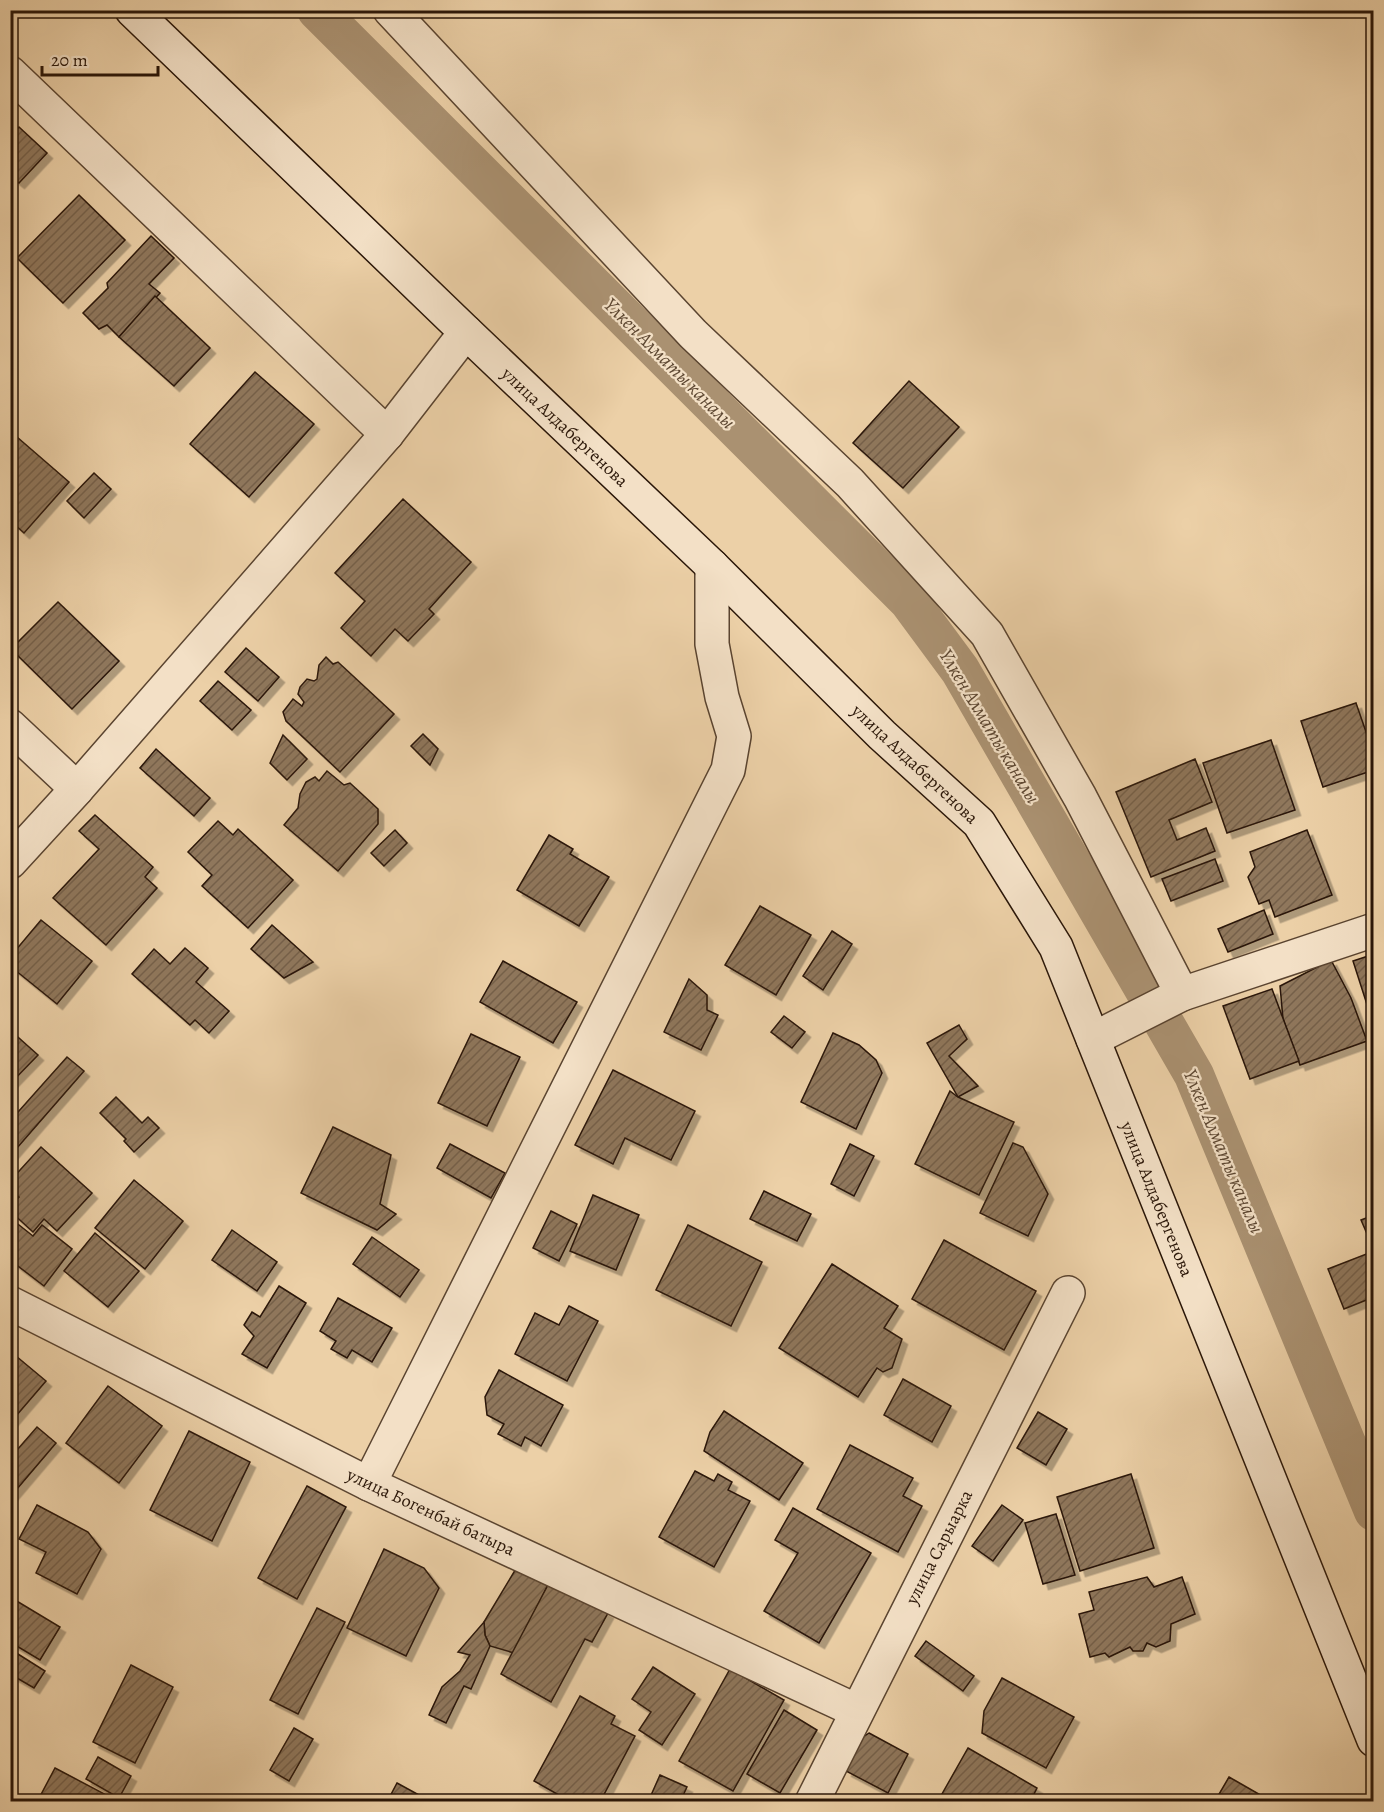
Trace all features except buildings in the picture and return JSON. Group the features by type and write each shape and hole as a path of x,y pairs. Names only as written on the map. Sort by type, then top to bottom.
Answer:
{"street":[{"name":"улица Алдабергенова","path":"132,10 712,566 882,735 979,823 1056,947 1374,1740"},
{"path":"390,10 693,334 850,483 987,634 1080,796 1182,994"},
{"path":"10,73 387,434"},
{"path":"10,861 77,789 387,434 466,332"},
{"path":"369,1484 728,770 734,736 722,697 712,644 712,566"},
{"path":"10,726 77,789"},
{"path":"1093,1039 1182,994 1374,930"},
{"name":"улица Сарыарка","path":"812,1802 1068,1293"},
{"name":"улица Богенбай батыра","path":"10,1303 369,1484 857,1711"}],"waterway":[{"name":"Үлкен Алматы каналы","path":"317,10 909,601 960,670 1194,1075 1374,1511"}]}
